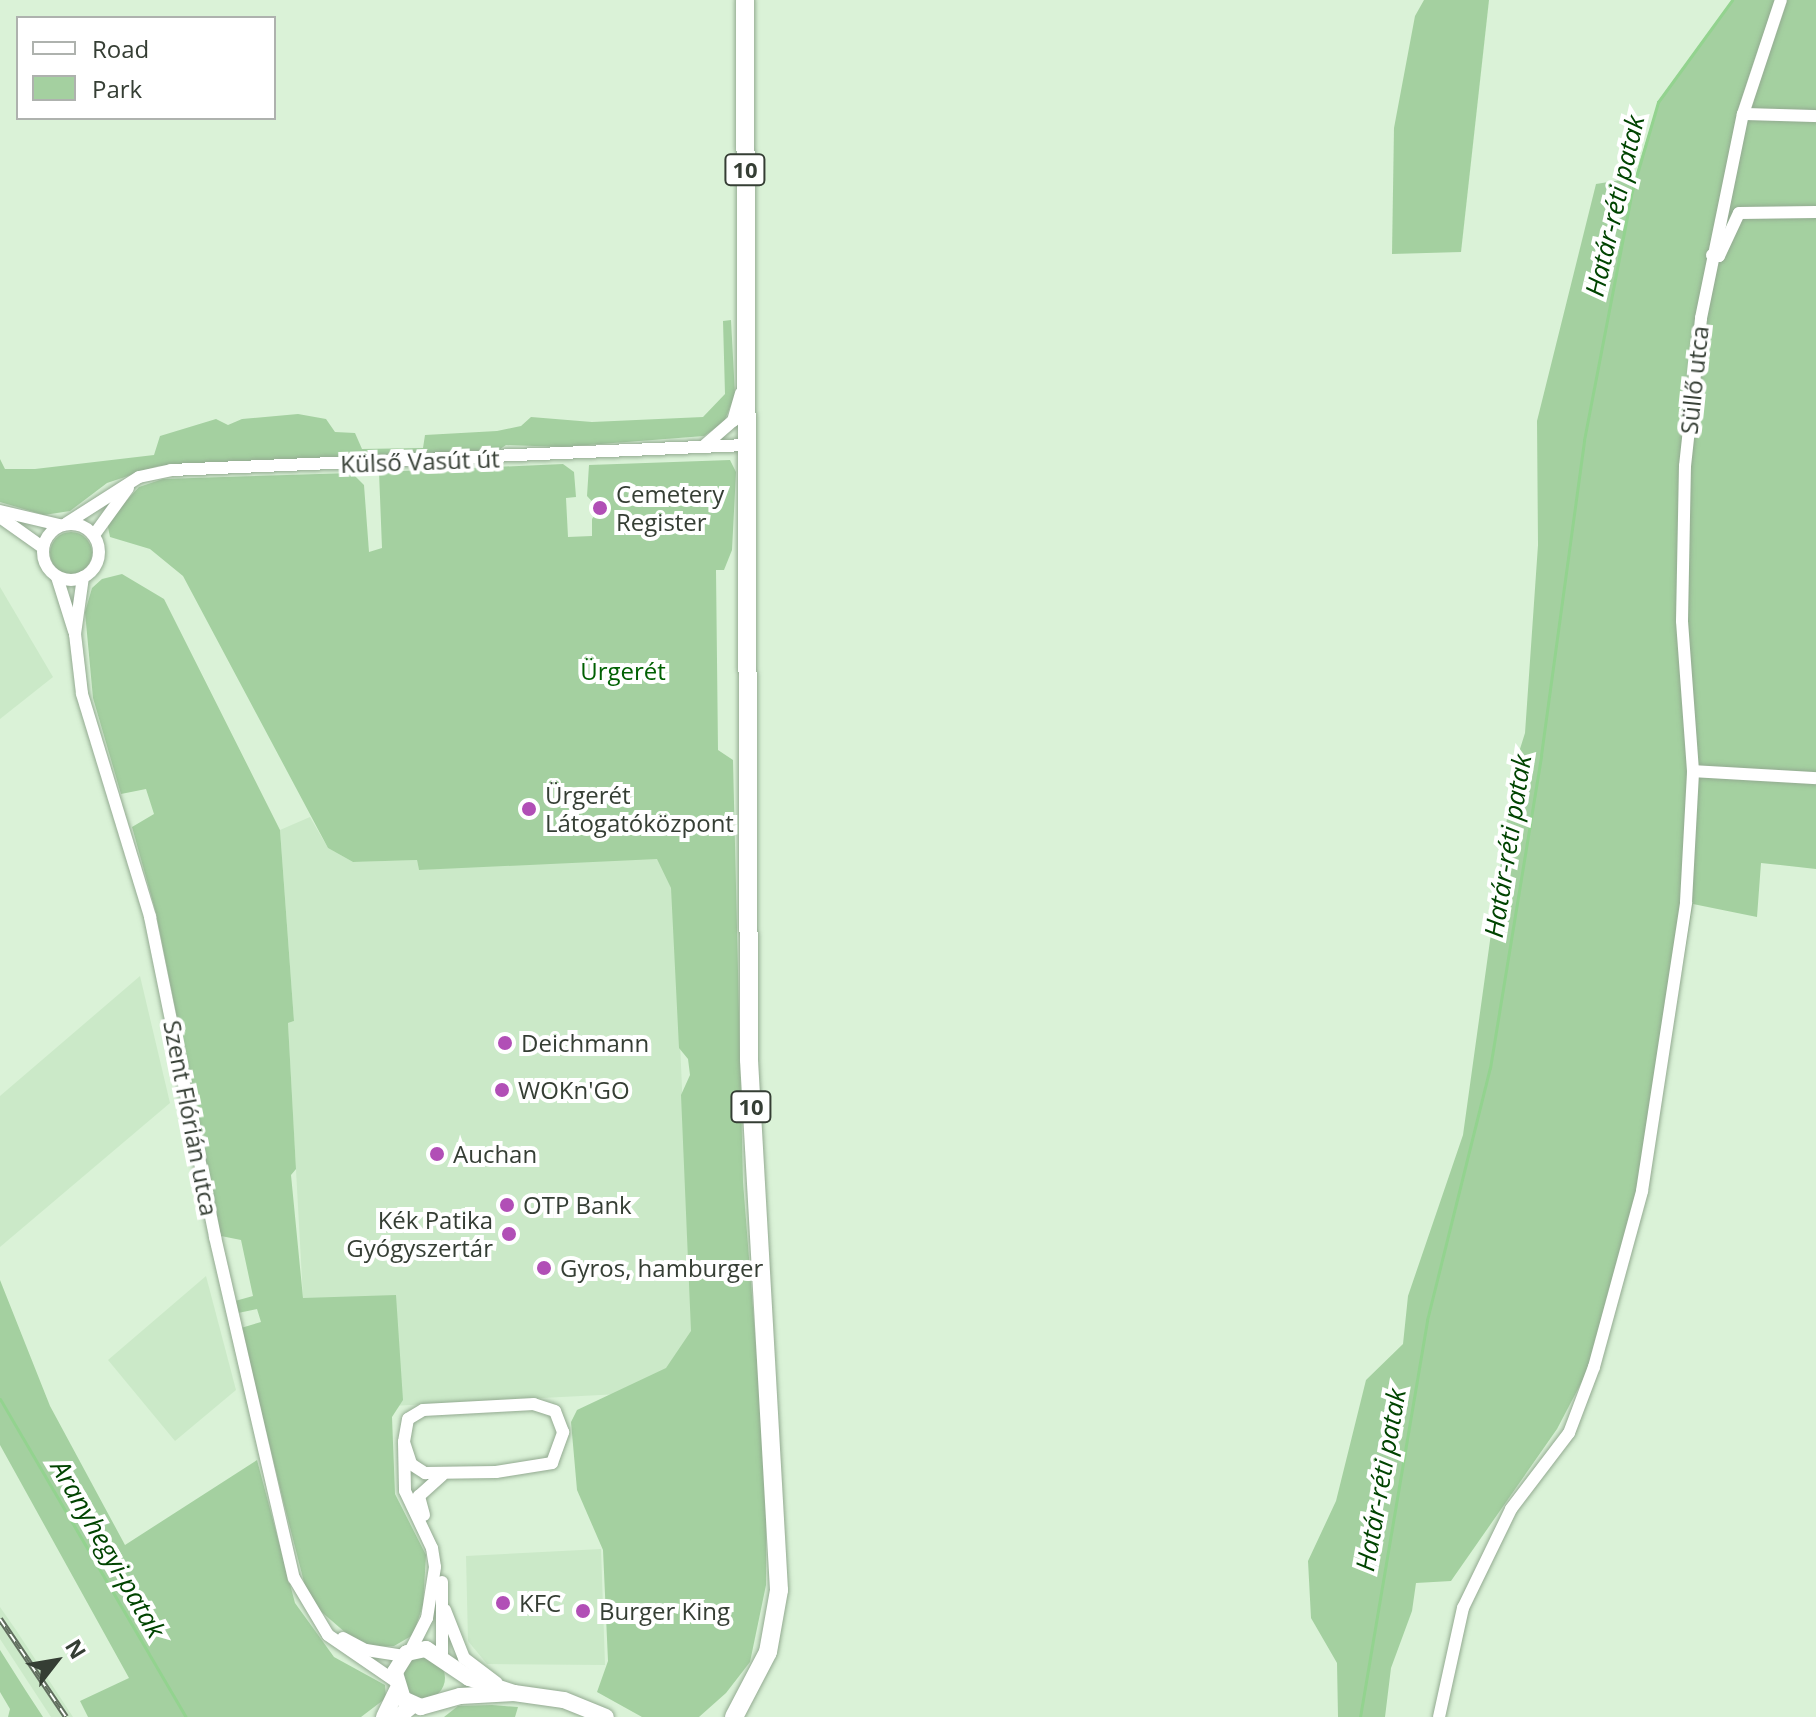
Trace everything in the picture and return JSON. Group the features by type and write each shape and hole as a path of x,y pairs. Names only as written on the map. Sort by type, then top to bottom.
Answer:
{"main road":[{"name":"10","path":"734,1717 768,1652 779,1590 749,1060 745,0"},
{"name":"10","path":"727,1717 743,1700"}],"street":[{"name":"Süllő utca","path":"1439,1717 1463,1608 1511,1509 1569,1433 1594,1367 1642,1191 1686,902 1693,771 1682,621 1685,466 1712,255 1743,114 1781,0"},
{"path":"1743,114 1816,116"},
{"path":"1712,255 1719,256 1739,213 1816,212"},
{"path":"703,446 733,421 745,370"},
{"name":"Külső Vasút út","path":"63,524 139,477 171,470 745,445"},
{"path":"0,517 42,547 46,566 57,577 83,577 99,558 94,535 114,501 139,477"},
{"path":"0,511 63,524 94,535"},
{"path":"42,547 63,524"},
{"name":"Szent Flórián utca","path":"57,577 75,634 82,694 150,917 234,1321 286,1551 306,1603 328,1635 396,1685"},
{"name":"Szent Flórián utca","path":"75,634 83,577"},
{"path":"1693,771 1816,778"},
{"path":"384,1717 407,1654 427,1618 435,1567 432,1548 405,1491 404,1442 408,1419 423,1410 534,1404 550,1407 559,1417 563,1443 545,1467 442,1475 411,1464 404,1442"},
{"path":"442,1475 428,1483 419,1503 438,1547 446,1660 453,1682 444,1698"},
{"path":"442,1591 451,1637 464,1658 514,1693"},
{"name":"Szent Flórián utca","path":"306,1603 354,1645 407,1654"},
{"path":"407,1654 426,1649 469,1678 514,1693 564,1700 604,1716"},
{"path":"396,1685 413,1705"},
{"path":"398,1717 413,1705 430,1706 444,1698 514,1693"}],"shaded area":[{"path":"0,587 53,677 0,719"},
{"path":"310,817 328,848 353,862 417,860 419,870 656,854 673,885 693,1335 670,1371 620,1394 391,1406 303,1298 288,1023 294,1021 280,830"},
{"path":"140,976 170,1103 0,1247 0,1096"},
{"path":"206,1276 236,1390 175,1441 108,1360"},
{"path":"601,1549 605,1665 487,1664 468,1641 466,1556"},
{"path":"0,1607 73,1717 51,1717 0,1639"}],"green space":[{"path":"1424,0 1489,0 1461,252 1392,254 1394,128 1415,16"},
{"path":"1732,0 1816,0 1816,869 1761,863 1757,917 1693,904 1651,1151 1589,1368 1557,1429 1451,1581 1416,1583 1412,1611 1391,1668 1385,1717 1338,1717 1337,1663 1311,1618 1308,1561 1336,1501 1366,1380 1403,1344 1408,1296 1463,1135 1514,768 1525,733 1538,545 1537,421 1596,184 1621,180 1633,184 1658,102"},
{"path":"731,320 735,395 724,422 704,436 562,447 506,445 496,452 158,466 107,483 70,511 44,515 0,502 0,459 5,469 35,469 154,455 160,436 216,419 228,425 242,419 298,414 326,419 335,432 355,433 362,449 423,448 425,435 497,431 521,426 531,417 592,422 703,417 725,394 723,321"},
{"name":"Ürgerét","path":"730,460 736,472 732,550 724,570 716,570 718,750 733,760 743,1182 766,1473 766,1585 750,1662 726,1693 699,1717 642,1717 597,1692 608,1661 603,1550 577,1490 571,1422 577,1410 666,1368 691,1331 681,1095 690,1075 688,1059 679,1048 671,888 657,859 419,870 417,860 353,862 328,848 183,576 150,549 110,537 107,522 139,487 163,479 352,473 364,485 369,552 382,548 379,472 563,464 574,472 576,497 566,498 568,537 592,536 592,519 599,509 587,496 589,465"},
{"path":"71,532 86,538 92,553 86,568 71,574 56,568 50,553 56,538"},
{"path":"122,574 164,599 280,830 294,1021 288,1023 296,1169 291,1175 303,1298 396,1295 403,1400 392,1417 395,1494 426,1555 423,1605 413,1635 394,1646 372,1647 354,1640 317,1608 305,1586 284,1504 241,1328 261,1322 257,1309 238,1313 235,1301 253,1296 241,1240 221,1236 156,913 132,827 154,814 146,789 121,794 93,698 85,612 92,588 102,579"},
{"path":"0,1280 50,1406 125,1545 257,1460 295,1603 334,1657 385,1685 386,1698 361,1717 88,1717 80,1701 129,1678 0,1445"},
{"path":"0,1650 43,1717 8,1717 10,1709 0,1692"},
{"path":"424,1657 439,1663 445,1678 439,1693 424,1699 409,1693 403,1678 409,1663"},
{"path":"458,1706 518,1707 515,1717 444,1717"}],"waterway":[{"name":"Határ-réti patak","path":"1360,1717 1427,1320 1490,1068 1541,755 1584,440 1632,191 1658,102 1732,0"},
{"name":"Aranyhegyi-patak","path":"0,1399 186,1717"}],"railway":[{"path":"0,1619 66,1717"}],"place":[{"name":"Cemetery Register","path":"600,508"},
{"name":"Ürgerét Látogatóközpont","path":"529,809"},
{"name":"Deichmann","path":"505,1043"},
{"name":"WOKn'GO","path":"502,1090"},
{"name":"Auchan","path":"437,1154"},
{"name":"OTP Bank","path":"507,1205"},
{"name":"Kék Patika Gyógyszertár","path":"509,1234"},
{"name":"Gyros, hamburger","path":"544,1268"},
{"name":"KFC","path":"503,1603"},
{"name":"Burger King","path":"583,1611"}]}
